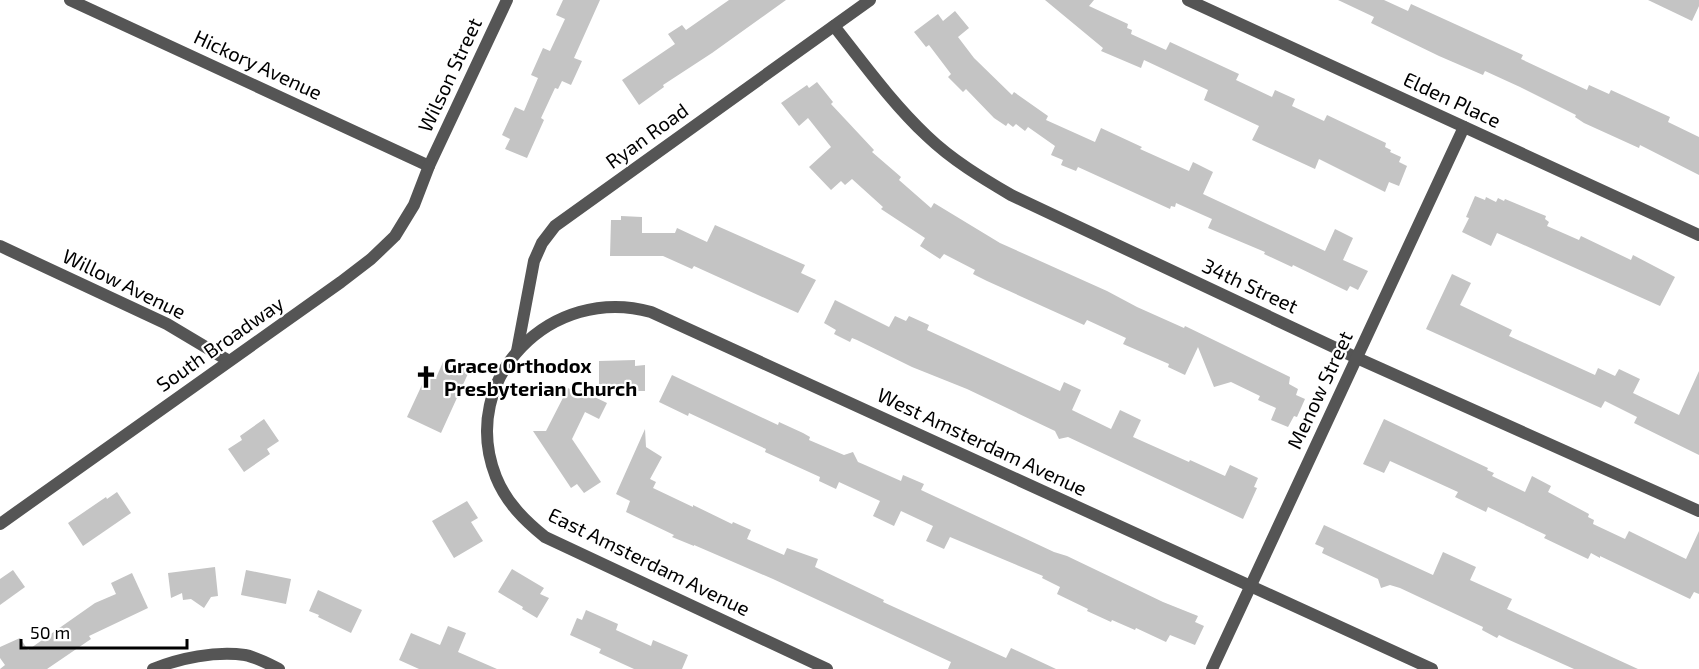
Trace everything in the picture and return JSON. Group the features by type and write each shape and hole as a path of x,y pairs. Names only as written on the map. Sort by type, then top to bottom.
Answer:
{"street":[{"name":"Hickory Avenue","path":"70,0 429,166"},
{"name":"Wilson Street","path":"429,166 507,0"},
{"name":"Ryan Road","path":"517,351 534,261 542,243 555,226 870,0"},
{"name":"Elden Place","path":"1188,0 1699,235"},
{"name":"34th Street","path":"834,26 898,107 929,138 968,169 1011,195 1357,358 1699,511"},
{"name":"Menow Street","path":"1212,669 1464,127"},
{"name":"South Broadway","path":"0,525 371,259 394,236 414,205 429,166"},
{"name":"Willow Avenue","path":"0,246 167,324 229,361"},
{"name":"West Amsterdam Avenue","path":"517,351 536,332 560,318 587,309 613,306 651,312 1432,669"},
{"name":"East Amsterdam Avenue","path":"517,351 500,379 492,401 488,425 489,451 496,476 508,500 525,520 545,537 827,669"},
{"path":"153,669 194,657 228,654 246,655 279,669"}],"building":[{"path":"563,0 600,0 574,58 582,61 571,85 562,81 558,89 555,88 541,118 544,120 527,158 505,149 510,139 502,135 515,107 524,111 538,78 531,75 543,48 550,51 565,19 556,15"},
{"path":"729,0 786,0 663,85 664,87 639,105 622,80 675,44 668,34 682,25 686,30"},
{"path":"1045,0 1094,0 1089,6 1128,24 1127,28 1132,30 1131,34 1166,50 1170,42 1239,74 1236,80 1272,97 1275,90 1295,99 1292,106 1324,121 1327,115 1386,143 1385,147 1401,157 1399,162 1407,166 1399,186 1389,182 1385,192 1319,159 1315,169 1252,140 1259,126 1204,100 1208,90 1144,60 1141,68 1101,51 1103,48"},
{"path":"1338,0 1384,0 1408,11 1411,4 1523,55 1521,59 1587,90 1589,85 1609,94 1611,90 1670,117 1668,122 1699,137 1699,175 1640,145 1639,148 1584,123 1575,117 1576,115 1520,87 1485,71 1483,75 1439,56 1371,23 1374,17"},
{"path":"1648,0 1699,0 1699,6 1692,21"},
{"path":"955,11 969,28 958,37 974,58 1012,95 1014,92 1048,116 1046,120 1095,142 1101,128 1189,171 1193,162 1213,172 1203,194 1325,251 1335,229 1353,238 1343,260 1368,271 1358,290 1350,286 1347,291 1208,228 1212,219 1176,203 1175,207 1171,206 1170,209 1078,167 1076,171 1061,165 1063,160 1051,155 1055,146 1028,127 1025,131 1016,124 1013,127 1008,123 1006,126 994,118 966,89 963,92 948,77 951,74 929,45 926,47 914,32 938,14 943,21"},
{"path":"817,82 833,102 831,104 874,150 872,152 901,177 899,180 931,208 934,203 1000,243 1137,307 1184,328 1185,326 1290,377 1289,384 1298,389 1296,395 1305,399 1297,417 1294,416 1288,427 1271,420 1276,408 1258,400 1260,396 1231,382 1214,387 1198,347 1185,375 1168,367 1169,364 1123,344 1126,338 1087,320 1084,325 987,281 973,274 975,270 944,254 940,259 920,246 925,238 881,209 883,207 852,179 845,185 841,181 831,190 809,167 831,147 808,118 799,126 781,103 807,85 809,88"},
{"path":"1475,196 1485,200 1486,197 1496,202 1498,198 1504,201 1505,199 1546,216 1545,219 1549,222 1547,226 1579,240 1581,236 1631,260 1633,255 1675,277 1660,306 1497,233 1491,246 1462,232 1469,218 1466,217"},
{"path":"621,216 642,217 642,233 675,233 677,228 707,242 715,225 805,265 801,273 816,280 798,313 694,266 692,269 663,256 610,256 611,220 621,220"},
{"path":"1452,274 1471,283 1460,305 1512,330 1509,336 1595,375 1598,368 1615,376 1619,369 1640,379 1633,393 1679,415 1699,371 1699,455 1634,423 1637,417 1605,401 1601,408 1426,329"},
{"path":"835,300 889,327 895,316 906,321 909,316 929,325 927,330 1060,391 1064,382 1081,390 1072,410 1111,429 1120,410 1141,420 1133,437 1225,476 1230,465 1258,478 1254,487 1257,488 1243,519 1068,437 1059,439 1055,431 967,389 912,367 857,340 852,338 850,342 834,334 836,330 824,323"},
{"path":"449,357 471,367 441,433 407,417 427,374 436,378 443,362 446,364"},
{"path":"635,360 635,366 645,365 645,391 599,391 599,361"},
{"path":"672,375 778,425 779,422 803,433 810,437 809,440 844,455 853,452 858,462 901,481 903,475 924,484 921,490 1198,616 1195,622 1204,626 1195,645 1170,635 1166,642 1136,628 1135,630 1112,620 1111,622 1057,594 1060,587 1042,578 1043,576 950,537 944,549 926,541 933,526 901,511 894,526 873,516 880,501 839,482 836,489 819,481 820,477 765,452 766,449 689,413 688,416 659,402"},
{"path":"568,388 578,394 580,390 607,403 599,419 585,412 572,439 601,482 584,493 577,484 571,488 533,431 546,431"},
{"path":"264,419 279,441 267,449 270,454 244,472 228,449 242,440 240,436"},
{"path":"1384,419 1488,468 1487,470 1494,473 1492,476 1525,492 1532,476 1551,486 1548,492 1589,514 1588,517 1594,520 1593,524 1625,539 1629,531 1686,559 1699,531 1699,594 1694,592 1690,599 1600,556 1600,558 1591,553 1588,559 1544,538 1546,535 1488,507 1486,512 1455,497 1458,492 1390,461 1384,473 1363,464"},
{"path":"645,429 646,447 662,457 650,479 656,482 653,488 732,524 733,522 751,530 747,539 784,555 787,548 818,559 815,567 884,600 883,602 1006,658 1011,648 1056,669 948,669 951,662 773,579 672,537 674,535 626,512 630,501 616,494"},
{"path":"117,492 131,513 83,546 68,523"},
{"path":"467,501 478,518 471,522 483,541 454,558 432,521"},
{"path":"1324,525 1433,575 1443,552 1476,567 1470,580 1512,599 1507,609 1638,669 1574,669 1499,635 1497,638 1482,630 1483,627 1400,588 1390,585 1381,588 1378,579 1322,553 1324,548 1315,544"},
{"path":"215,567 218,596 211,597 204,608 191,599 183,600 182,593 171,598 168,573"},
{"path":"512,569 544,588 540,594 549,598 537,618 498,592"},
{"path":"13,570 25,587 0,605 0,579"},
{"path":"246,570 291,579 286,604 241,595"},
{"path":"132,573 148,608 89,636 91,639 47,669 0,669 5,665 0,658 0,647 20,638 28,650 95,603 116,594 111,583"},
{"path":"318,590 362,610 351,633 309,611"},
{"path":"586,610 618,624 616,630 651,646 653,640 688,655 682,669 634,669 599,653 601,649 570,635 577,618 582,620"},
{"path":"448,626 466,633 458,652 497,669 419,669 399,660 411,633 440,645"}],"place":[{"name":"Grace Orthodox Presbyterian Church","path":"426,377"}]}
